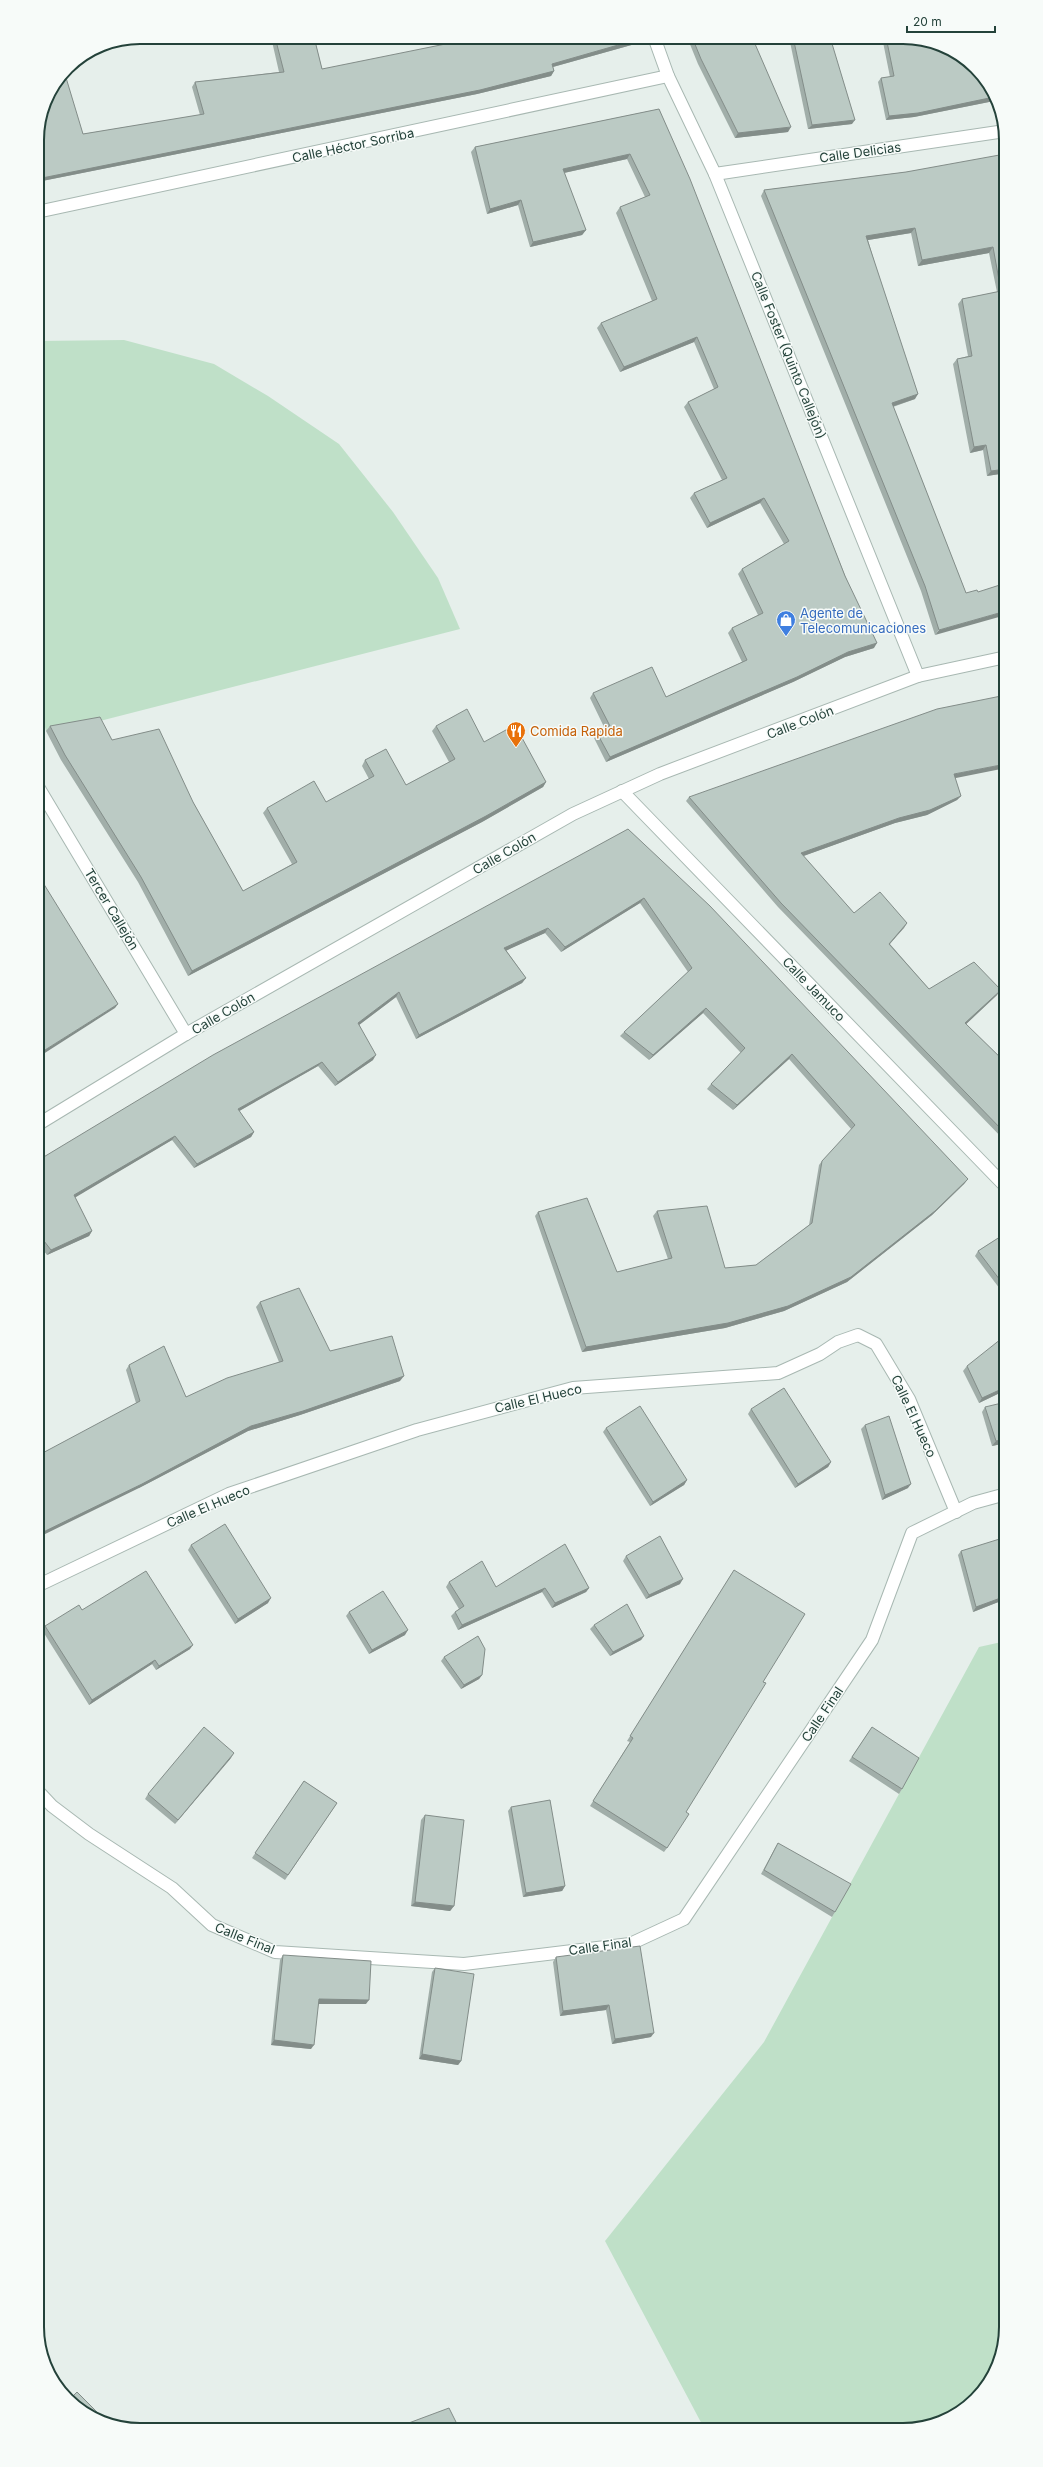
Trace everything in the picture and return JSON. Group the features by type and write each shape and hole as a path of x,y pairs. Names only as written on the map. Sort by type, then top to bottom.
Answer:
{"street":[{"name":"Calle Foster (Quinto Callejón)","path":"657,44 668,76 715,174 918,676"},
{"name":"Calle Héctor Sorriba","path":"44,210 668,76"},
{"name":"Calle Delicias","path":"715,174 998,133"},
{"name":"Calle Colón","path":"44,1121 186,1034 573,814 660,774 918,676 999,659"},
{"name":"Calle Jamuco","path":"622,791 999,1180"},
{"name":"Tercer Callejón","path":"44,797 186,1034"},
{"name":"Calle El Hueco","path":"44,1583 229,1494 417,1430 574,1388 778,1372 820,1354 838,1342 858,1335 876,1344 906,1393 956,1512"},
{"name":"Calle Final","path":"44,1797 52,1806 89,1834 172,1888 212,1925 276,1952 464,1964 630,1944 684,1919 872,1640 912,1533 973,1503 999,1496"}],"green space":[{"path":"124,340 214,364 268,396 339,444 393,512 438,578 460,629 96,722 46,731 44,723 44,341"},
{"path":"999,1643 999,2328 996,2352 992,2364 979,2386 957,2407 934,2418 922,2421 910,2423 701,2423 605,2241 764,2042 979,1647"}],"building":[{"path":"277,44 316,44 322,69 445,44 622,44 552,64 554,71 480,90 44,178 44,133 47,115 54,97 66,79 83,134 204,114 195,82 284,72"},
{"path":"695,44 755,44 791,127 738,133"},
{"path":"795,44 832,44 855,120 812,125"},
{"path":"887,44 910,44 922,46 934,49 957,60 979,81 989,98 918,113 889,116 881,78 894,76"},
{"path":"659,109 690,179 845,576 877,643 848,652 797,677 610,757 597,733 610,726 593,693 652,667 666,697 747,660 732,628 763,613 742,569 789,541 764,498 710,523 694,493 727,478 688,402 718,387 697,337 624,367 601,323 657,299 620,207 650,195 630,154 563,169 586,230 533,242 521,200 490,209 475,147"},
{"path":"999,155 999,280 993,247 922,260 915,228 866,236 918,394 892,403 966,593 977,590 978,592 999,585 999,613 939,630 925,586 764,190 906,172"},
{"path":"999,291 999,470 991,471 986,445 974,447 957,359 972,356 962,299"},
{"path":"999,696 999,765 954,774 961,796 930,810 899,818 801,853 854,913 880,892 907,923 889,944 929,989 974,962 999,988 999,992 965,1023 999,1056 999,1127 781,903 689,797 937,709"},
{"path":"467,709 484,742 515,725 546,782 486,816 192,971 141,877 65,755 50,726 100,717 112,740 159,729 193,802 243,891 297,862 267,808 314,781 326,802 374,776 365,760 386,749 406,785 455,759 436,726"},
{"path":"628,829 710,906 968,1179 935,1211 851,1277 788,1306 728,1323 586,1347 538,1212 587,1198 617,1272 672,1258 657,1211 707,1206 725,1268 756,1265 812,1223 822,1161 855,1125 792,1054 737,1105 711,1084 745,1048 706,1008 653,1055 624,1032 692,968 644,898 565,947 548,928 504,948 526,978 419,1035 399,992 358,1023 376,1055 338,1082 322,1062 238,1109 254,1132 197,1164 175,1136 74,1195 92,1231 51,1250 44,1241 44,1157 213,1055"},
{"path":"44,884 118,1004 44,1051"},
{"path":"999,1238 999,1279 978,1251"},
{"path":"299,1288 330,1351 392,1336 404,1376 303,1411 251,1426 142,1484 44,1532 44,1452 140,1401 129,1365 164,1346 186,1397 227,1378 283,1361 260,1302"},
{"path":"999,1341 999,1390 982,1398 967,1366"},
{"path":"784,1388 831,1462 798,1484 751,1409"},
{"path":"999,1404 999,1440 996,1441 985,1407"},
{"path":"640,1406 687,1480 653,1502 606,1428"},
{"path":"889,1416 911,1484 885,1495 865,1425"},
{"path":"225,1524 271,1598 238,1619 191,1545"},
{"path":"660,1536 683,1579 649,1595 626,1556"},
{"path":"999,1539 999,1599 976,1607 961,1551"},
{"path":"565,1544 589,1588 555,1603 545,1588 462,1625 455,1612 464,1606 449,1582 482,1561 496,1587"},
{"path":"734,1570 805,1614 763,1682 766,1683 686,1812 689,1814 667,1848 593,1801 633,1738 630,1736"},
{"path":"146,1571 193,1645 159,1666 155,1660 92,1700 45,1626 79,1605 82,1610"},
{"path":"383,1591 408,1630 372,1650 349,1612"},
{"path":"627,1604 644,1636 613,1652 594,1625"},
{"path":"478,1636 485,1649 482,1675 464,1685 444,1657"},
{"path":"204,1727 234,1753 178,1820 148,1794"},
{"path":"872,1727 919,1758 902,1789 852,1757"},
{"path":"304,1781 337,1803 288,1875 255,1853"},
{"path":"550,1800 565,1886 526,1893 511,1807"},
{"path":"425,1815 464,1820 454,1906 415,1902"},
{"path":"778,1843 851,1884 835,1912 764,1870"},
{"path":"640,1946 654,2033 615,2039 609,2005 563,2011 556,1957"},
{"path":"283,1955 371,1961 369,2000 319,1999 314,2045 274,2040"},
{"path":"435,1968 474,1974 461,2061 422,2054"},
{"path":"77,2392 99,2414 81,2403 73,2396"},
{"path":"449,2408 456,2423 409,2423"}],"place":[{"name":"Agente de Telecomunicaciones","path":"786,637"},
{"name":"Comida Rapida","path":"516,748"}]}
